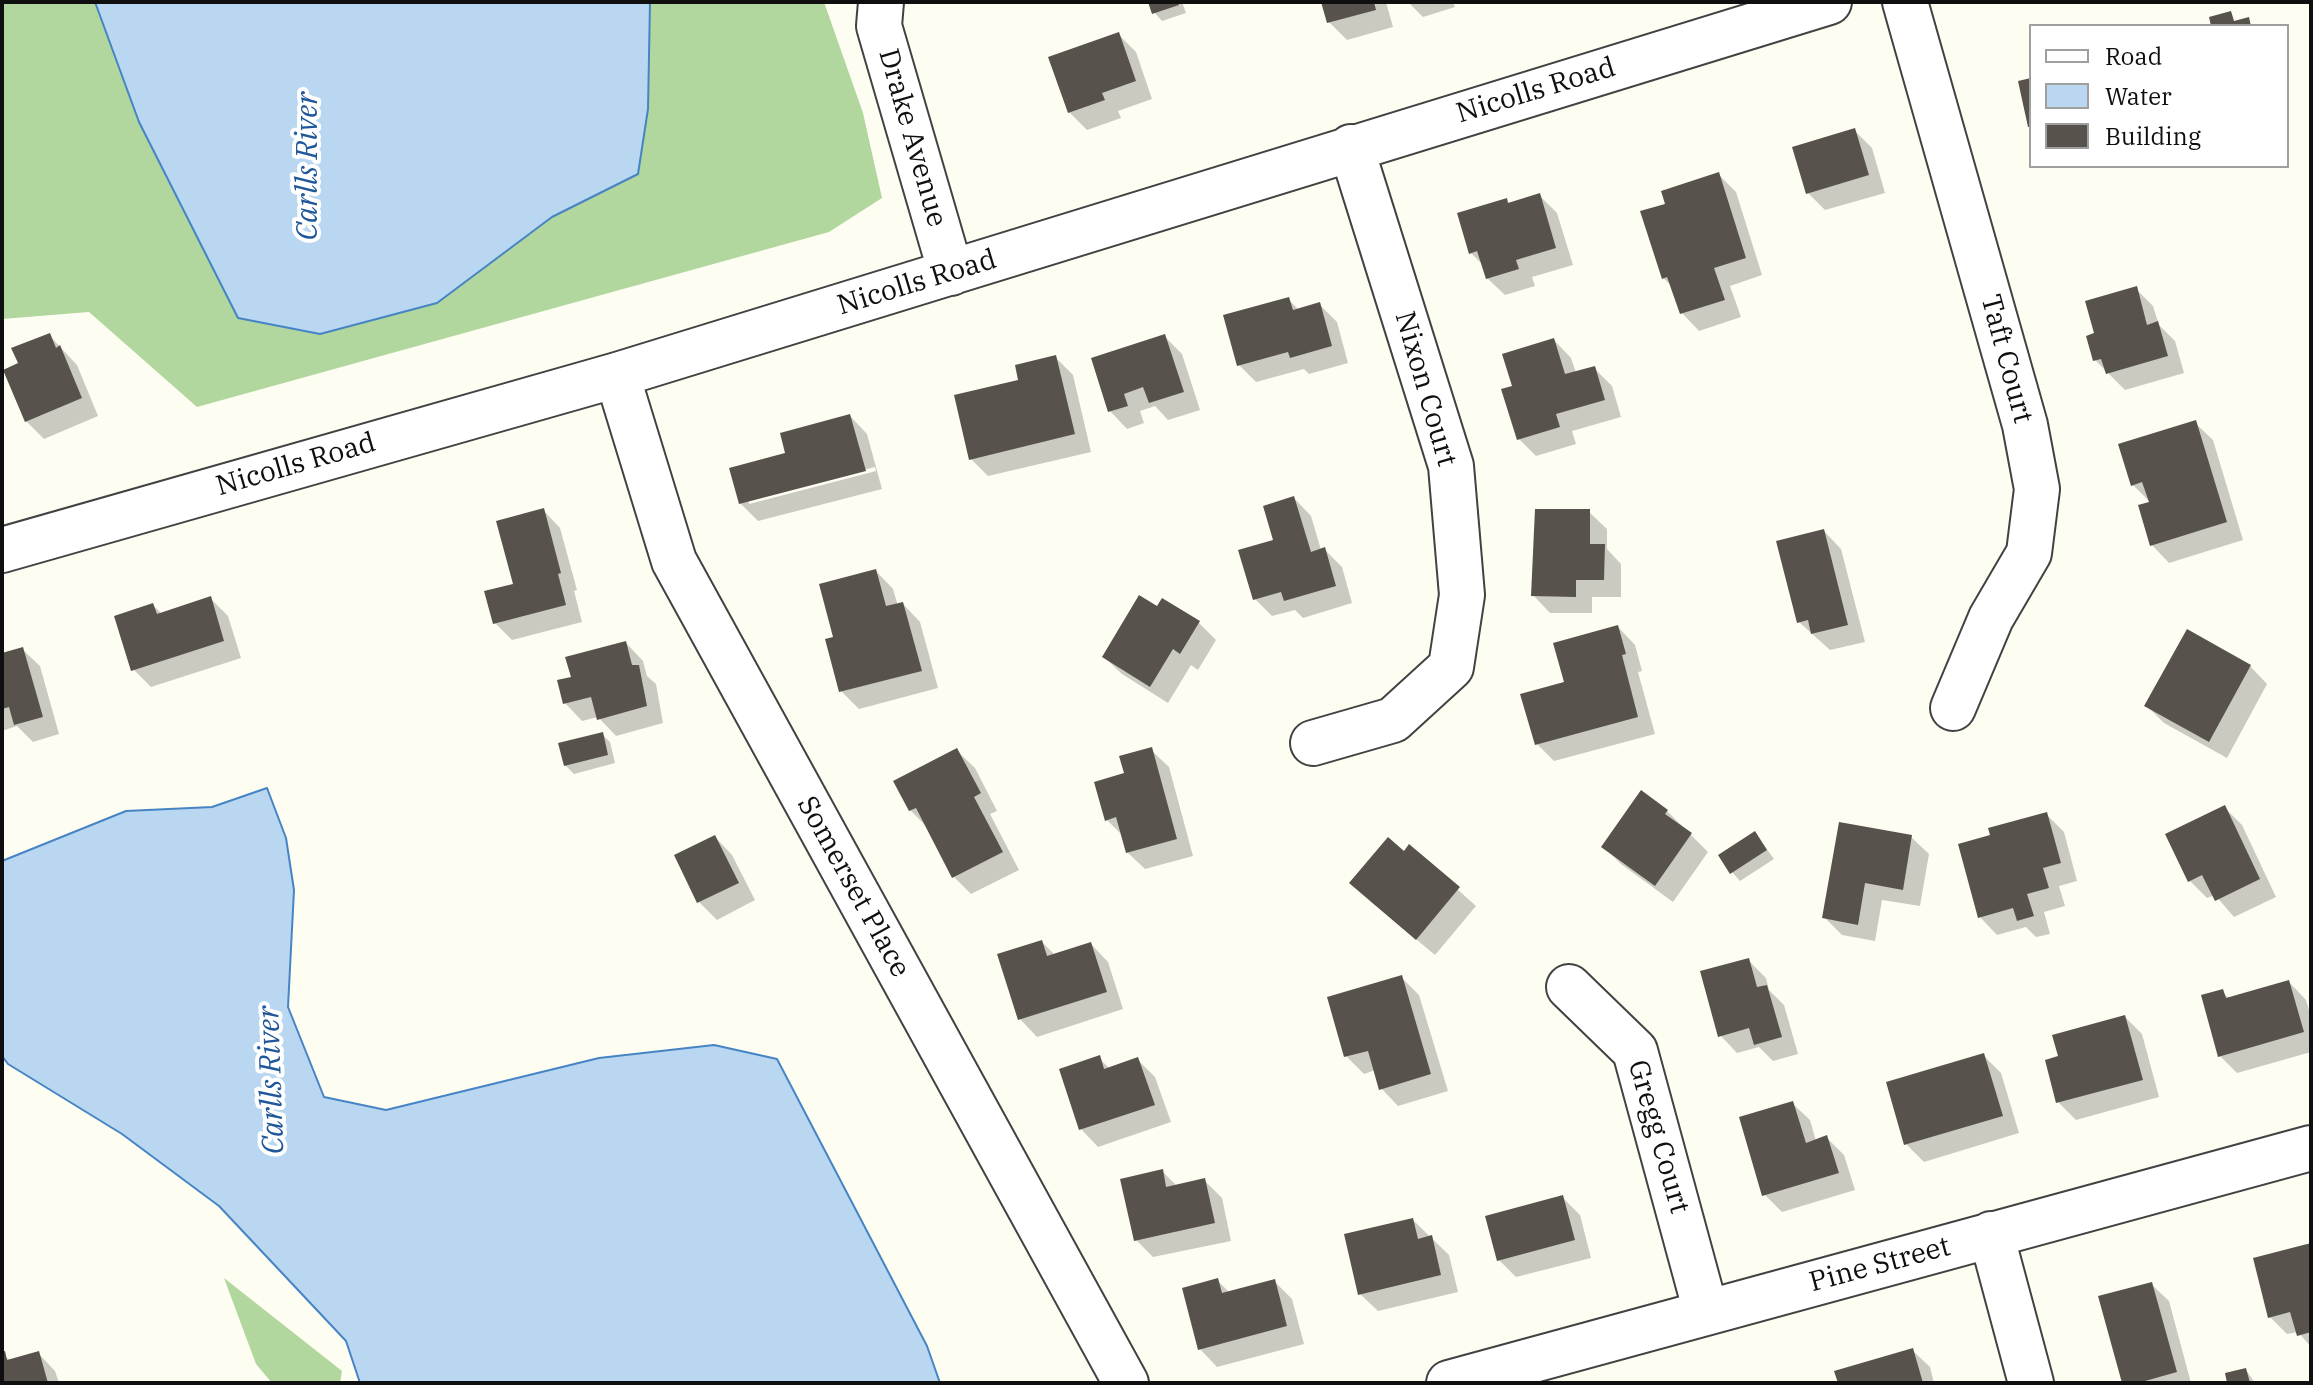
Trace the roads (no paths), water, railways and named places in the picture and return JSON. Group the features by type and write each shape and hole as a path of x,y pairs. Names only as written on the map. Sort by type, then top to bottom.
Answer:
{"street":[{"name":"Drake Avenue","path":"881,2 879,26 951,273"},
{"name":"Nicolls Road","path":"2,550 617,375 1829,2"},
{"name":"Taft Court","path":"1905,2 2025,425 2037,489 2029,553 1991,618 1953,708"},
{"name":"Nixon Court","path":"1313,743 1393,720 1451,667 1462,595 1451,466 1351,147"},
{"name":"Somerset Place","path":"617,375 674,561 1126,1383"},
{"name":"Gregg Court","path":"1569,987 1635,1051 1706,1312"},
{"name":"Pine Street","path":"1449,1383 1493,1377 1706,1312 2311,1148"},
{"path":"1991,1234 2031,1383"}],"water":[{"name":"Carlls River","path":"95,2 650,2 648,109 638,174 552,217 437,303 320,334 238,318 139,122"},
{"name":"Carlls River","path":"267,788 286,838 294,890 288,1007 324,1097 386,1110 599,1058 714,1045 777,1059 927,1346 940,1383 360,1383 346,1341 219,1206 122,1134 8,1064 2,1056 2,861 126,811 212,807"}]}
